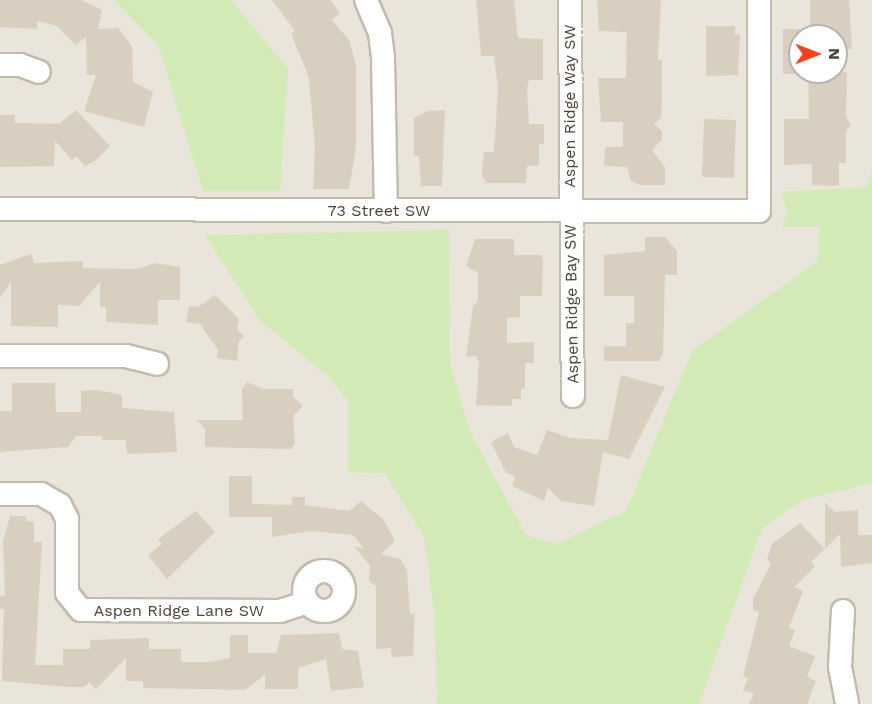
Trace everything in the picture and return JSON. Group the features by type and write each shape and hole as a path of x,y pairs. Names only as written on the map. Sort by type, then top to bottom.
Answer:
{"street":[{"path":"366,0 380,33 383,58 386,211"},
{"name":"Aspen Ridge Way SW","path":"570,0 571,211"},
{"name":"73 Street SW","path":"0,209 759,211 759,0"},
{"path":"0,65 20,65 39,72"},
{"name":"Aspen Ridge Bay SW","path":"571,211 573,396"},
{"path":"0,356 126,356 157,364"},
{"name":"Aspen Ridge Lane SW","path":"0,494 41,494 60,505 67,519 67,593 81,610 280,610 307,602"},
{"path":"843,611 840,667 847,704"}],"shaded area":[{"path":"0,0 872,0 872,704 0,704"}],"green space":[{"path":"114,0 231,0 288,69 280,191 203,191 158,45"},
{"path":"872,171 872,483 802,500 762,528 699,704 437,704 434,610 424,537 385,473 348,472 348,401 330,378 260,320 205,235 449,230 450,364 471,434 526,535 557,544 626,511 692,351 818,261 819,227 782,227 787,209 781,192 866,187"}],"building":[{"path":"0,0 81,0 102,10 98,29 118,28 132,46 133,82 153,92 144,127 84,111 96,75 87,75 86,37 76,45 57,26 37,21 37,29 0,27"},
{"path":"272,0 330,0 340,13 332,20 349,40 356,65 356,148 349,189 313,189 315,148 309,78 291,33 295,31"},
{"path":"476,0 514,0 518,38 543,39 543,80 529,80 527,88 529,124 544,124 544,144 539,144 539,166 527,166 526,183 486,183 482,175 484,152 494,152 498,89 494,56 481,56"},
{"path":"597,0 661,0 658,60 662,60 661,118 654,124 662,131 662,140 652,150 665,167 665,185 640,185 631,181 627,167 604,166 605,147 623,147 623,122 601,122 598,78 626,78 627,32 599,31"},
{"path":"810,0 849,0 852,49 848,49 848,24 810,24"},
{"path":"706,26 735,26 735,35 740,35 738,75 706,76"},
{"path":"783,29 788,29 788,74 783,74"},
{"path":"808,84 847,84 846,116 851,126 846,130 846,163 839,163 839,185 812,185 812,164 784,165 784,119 809,119"},
{"path":"76,110 110,146 95,161 85,166 76,156 72,160 55,141 54,166 0,167 0,115 15,115 15,123 59,124"},
{"path":"445,110 442,186 421,186 419,156 414,156 414,118 428,111"},
{"path":"704,119 736,120 734,178 702,177"},
{"path":"645,237 665,237 677,251 677,275 665,275 663,353 659,361 604,361 604,346 626,346 626,323 634,323 634,296 604,296 604,255 645,251"},
{"path":"475,239 514,239 514,255 541,255 543,259 542,296 520,296 520,317 507,318 507,343 534,342 534,363 525,363 525,389 521,389 521,399 512,399 512,406 476,405 479,362 476,356 466,357 473,306 478,301 478,273 466,266"},
{"path":"31,254 34,263 83,261 83,268 138,269 155,263 180,267 180,300 158,300 158,325 106,322 106,307 100,307 100,282 79,306 58,305 58,327 11,326 11,282 0,298 0,265"},
{"path":"215,295 239,319 237,329 244,337 239,341 237,361 217,358 218,350 200,324 186,322 189,306 198,307"},
{"path":"621,375 665,387 629,459 603,452 594,506 561,501 548,488 544,501 512,486 515,476 506,473 491,442 508,433 514,447 537,455 547,430 571,438 608,440"},
{"path":"247,382 264,389 293,389 293,397 303,406 293,416 295,444 291,449 205,447 205,429 197,420 243,420 242,389"},
{"path":"12,383 55,383 56,412 81,412 81,391 98,390 122,395 122,408 174,412 177,452 127,454 126,440 102,440 102,436 76,436 68,447 0,452 0,411 12,411"},
{"path":"229,476 252,476 252,504 292,505 292,497 305,497 305,505 349,511 361,501 383,519 395,541 381,554 400,559 407,570 410,614 415,613 413,656 392,657 391,648 376,649 376,586 369,581 370,566 354,546 364,549 353,535 311,531 272,537 272,517 229,517"},
{"path":"825,503 835,512 858,510 858,535 872,535 872,563 841,567 840,534 825,549"},
{"path":"196,511 215,532 167,579 148,555 162,544 158,539"},
{"path":"10,516 26,516 26,521 34,522 34,542 42,542 35,665 63,665 63,649 90,649 90,640 149,638 149,649 181,649 181,662 210,662 230,658 230,635 248,635 248,653 276,653 281,635 339,633 342,649 358,651 364,687 331,691 326,659 298,668 298,689 265,689 265,675 245,690 143,688 143,681 126,681 126,658 96,689 89,682 84,687 68,687 2,681 4,609 0,609 0,596 5,596 3,541"},
{"path":"800,523 825,549 811,562 815,567 794,587 803,591 789,628 795,630 789,646 815,656 807,677 816,681 807,704 749,704 754,694 743,690 748,678 743,676 759,612 753,610 753,599 771,564 767,559 772,544"}]}
